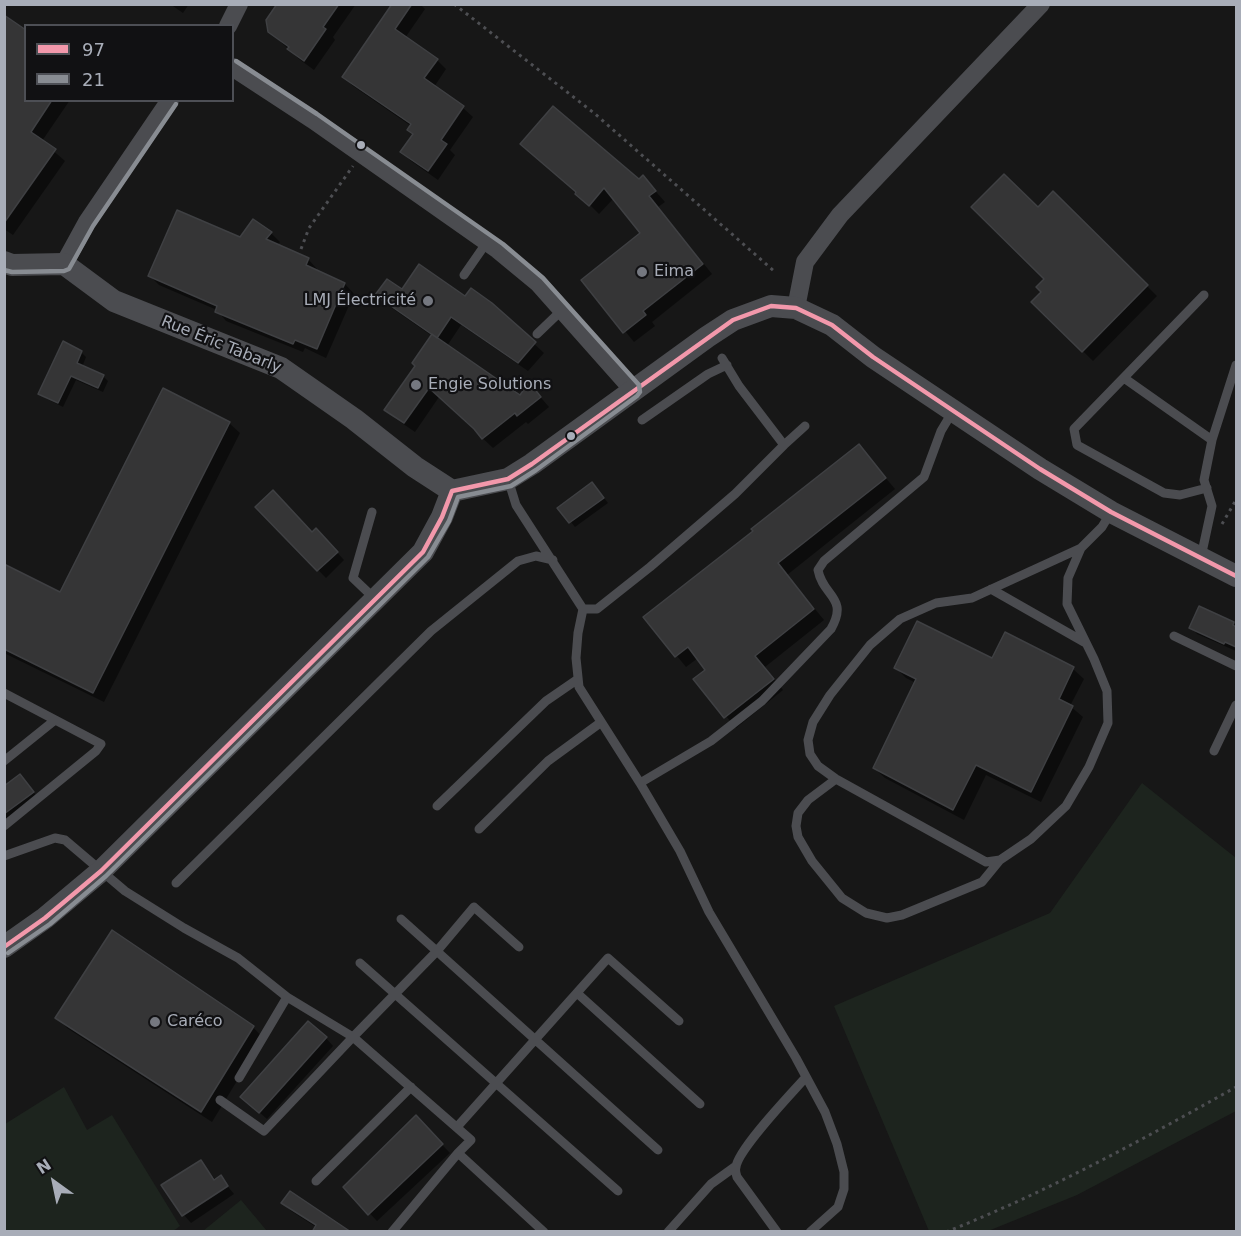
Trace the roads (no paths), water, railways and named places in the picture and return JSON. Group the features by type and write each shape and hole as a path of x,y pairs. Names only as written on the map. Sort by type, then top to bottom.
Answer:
{"street":[{"path":"229,24 239,4"},
{"path":"796,308 806,262 840,215 1041,4"},
{"path":"234,68 313,120 487,242 538,283 633,390"},
{"path":"4,262 12,265 64,264 87,222 169,102"},
{"name":"Rue Éric Tabarly","path":"64,264 114,302 281,368 354,419 415,467 452,491"},
{"path":"4,947 71,897 101,871 423,552 442,517 452,491 508,479 733,320 771,306 796,308 832,325 873,357 1040,469 1111,512 1236,576"}],"lane":[{"path":"464,275 487,242"},
{"path":"1204,295 1074,429 1077,445 1164,493 1180,495 1207,488"},
{"path":"537,334 562,310"},
{"path":"642,420 724,362 739,386 784,445"},
{"path":"1200,558 1212,506 1204,480 1212,440 1236,366"},
{"path":"1124,378 1212,440"},
{"path":"640,783 711,741 762,701 831,629 838,616 837,606 830,592 820,580 818,570 824,561 924,477 941,431 953,411"},
{"path":"583,609 597,609 650,567 735,494 805,426"},
{"path":"508,479 516,505 583,609 576,658 579,687 680,851 709,912 825,1112 844,1172 844,1189 838,1207 810,1232"},
{"path":"372,512 353,578 375,599"},
{"path":"1000,860 986,861 836,779 818,766 810,754 808,740 813,722 830,695 870,645 900,619 936,603 972,598 1081,548 1102,527 1111,512"},
{"path":"836,779 808,800 798,813 796,826 798,837 812,861 842,898 866,913 886,918 902,915 982,882 1000,860 1031,839 1066,806 1089,767 1108,723 1107,691 1067,604 1068,578 1081,548"},
{"path":"176,883 431,631 518,561 536,556 553,560"},
{"path":"991,589 1084,642"},
{"path":"1174,636 1236,666"},
{"path":"437,806 546,701 578,679"},
{"path":"4,826 96,751 101,744 6,695"},
{"path":"1214,751 1236,705"},
{"path":"4,761 55,720"},
{"path":"479,829 548,761 600,723"},
{"path":"4,856 55,838 65,840 125,891 238,958 287,997 353,1037 471,1140 392,1232"},
{"path":"220,1100 264,1131 437,951 474,907 519,947"},
{"path":"401,919 658,1150"},
{"path":"457,1127 608,958 679,1021"},
{"path":"360,963 618,1191"},
{"path":"577,993 700,1104"},
{"path":"239,1078 287,997"},
{"path":"777,1232 736,1177 736,1166 743,1152 772,1115 806,1077"},
{"path":"316,1181 411,1087"},
{"path":"458,1153 544,1232"},
{"path":"668,1232 711,1184 736,1166"}],"place":[{"name":"Eima","path":"642,272"},
{"name":"LMJ Électricité","path":"428,301"},
{"name":"Engie Solutions","path":"416,385"},
{"name":"Caréco","path":"155,1022"}]}
